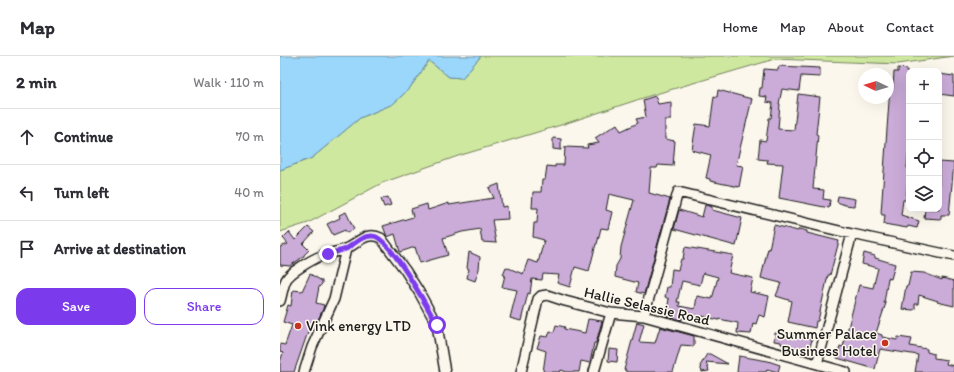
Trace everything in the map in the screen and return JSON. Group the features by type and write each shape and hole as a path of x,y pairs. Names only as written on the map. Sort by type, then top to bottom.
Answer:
{"street":[{"path":"644,316 678,192 852,234 954,256"},
{"path":"817,364 852,234"},
{"path":"280,301 286,280 294,272 319,257 346,249 355,242 368,236 381,238 405,270 437,325 446,372"},
{"path":"304,372 312,348 334,299 346,249"},
{"name":"Hallie Selassie Road","path":"521,372 538,299 541,296 550,295 565,301 611,313 644,316 846,372"},
{"path":"594,372 611,313"}],"green space":[{"path":"481,56 954,56 898,64 775,59 649,96 561,125 458,156 382,183 308,223 280,232 280,170 312,158 360,118 393,104 409,89 429,61 449,77 462,78"}],"water":[{"path":"280,56 481,56 462,78 449,77 429,61 409,89 393,104 360,118 312,158 280,170"}],"building":[{"path":"779,66 820,68 820,77 801,76 799,91 782,89 779,104 778,129 794,130 798,94 820,97 813,189 824,190 823,199 830,200 829,208 779,198 783,164 767,163 768,160 758,159 760,140 766,141 769,118 771,118 773,103 766,102 767,97 759,96 760,88 762,88 764,69 778,70"},
{"path":"898,68 906,69 906,200 903,200 901,215 919,221 917,228 908,226 907,228 884,224 885,215 882,215 881,213 889,104 894,104 894,72 898,72"},
{"path":"942,74 954,76 954,96 942,94"},
{"path":"718,90 752,99 736,165 743,166 739,187 710,181 710,179 706,178 711,155 692,150 696,124 710,126 714,96 717,97"},
{"path":"655,96 658,104 671,102 671,120 665,120 665,139 675,141 673,166 658,165 657,168 651,168 649,193 670,199 644,294 636,292 638,283 615,277 616,266 620,259 621,247 634,200 609,194 606,210 612,212 608,229 601,228 589,271 575,267 570,287 557,283 559,275 543,274 542,280 532,279 530,294 528,293 521,321 510,318 517,290 502,287 505,275 503,274 506,267 523,274 528,260 538,263 544,240 533,237 534,223 537,223 538,208 532,208 533,192 541,192 542,180 545,180 547,166 555,167 555,165 564,165 565,147 588,148 587,145 599,143 595,138 617,124 621,131 638,123 636,119 646,117 643,100"},
{"path":"553,138 561,139 561,150 553,149"},
{"path":"942,162 954,163 949,215 941,215 941,219 924,218 925,212 942,212"},
{"path":"499,184 502,207 507,206 508,219 492,220 496,243 482,242 480,229 462,232 443,238 448,255 420,263 415,247 400,252 395,234 387,237 383,226 413,217 411,209 427,204 428,210 449,203 449,205 494,198 489,188"},
{"path":"838,196 855,199 854,206 837,202"},
{"path":"388,197 391,205 384,207 381,199"},
{"path":"705,205 712,207 712,210 742,218 736,246 674,229 679,210 702,217"},
{"path":"346,212 354,229 347,233 345,230 333,235 327,224 340,218 339,215"},
{"path":"774,225 798,231 799,229 807,231 807,233 839,241 830,275 828,275 818,321 816,321 815,328 788,322 792,301 776,296 781,283 761,278"},
{"path":"308,227 314,232 303,244 309,250 304,256 290,266 280,265 280,247 288,244 283,238 289,232 295,240"},
{"path":"685,247 733,255 729,273 753,278 750,292 769,296 765,317 759,315 756,324 753,323 751,334 737,333 738,323 702,316 701,321 682,317 682,320 666,316 669,299 665,297 667,287 670,287 672,269 678,270 681,259 683,259","holes":["703,273 718,277 712,299 697,296 695,309 679,306 680,302 677,302 682,281 700,285"]},
{"path":"469,252 480,257 479,269 475,281 467,278 469,269 467,268"},
{"path":"864,253 895,264 891,279 888,278 884,303 886,303 876,333 882,335 882,337 897,340 898,337 912,339 910,346 927,349 927,352 934,354 934,358 947,360 946,364 954,366 954,372 915,372 918,355 880,349 875,369 837,358 840,346 843,347 859,285 873,288 878,268 862,264"},
{"path":"911,272 924,273 942,280 942,278 954,281 954,306 937,302 938,301 919,295 918,304 915,304 915,309 902,309 906,286 908,286"},
{"path":"310,274 322,281 322,284 319,287 316,303 324,305 323,309 313,331 309,329 294,372 280,372 280,362 283,353 280,352 280,344 285,345 292,325 283,322 288,305 291,306 293,290 302,291"},
{"path":"588,319 602,321 596,343 594,343 590,363 581,361 579,372 567,372 561,370 560,372 543,372 546,351 537,348 541,336 548,337 550,331 554,332 556,325 565,327 564,329 585,333"},
{"path":"637,322 644,324 639,342 655,343 660,327 694,336 694,346 681,345 673,372 626,372 626,370 624,370"},
{"path":"775,333 812,339 809,352 774,341"},
{"path":"609,349 618,350 617,362 608,361"},
{"path":"707,354 710,354 728,364 706,362 709,371 702,372 700,366"},
{"path":"739,356 768,361 780,365 778,372 767,369 766,372 737,372"}],"place":[{"name":"Vink energy LTD","path":"298,326"},
{"name":"Summer Palace Business Hotel","path":"885,343"}],"route":[{"path":"328,254 346,249 355,242 368,236 377,236 381,238 405,270 437,325"}]}
